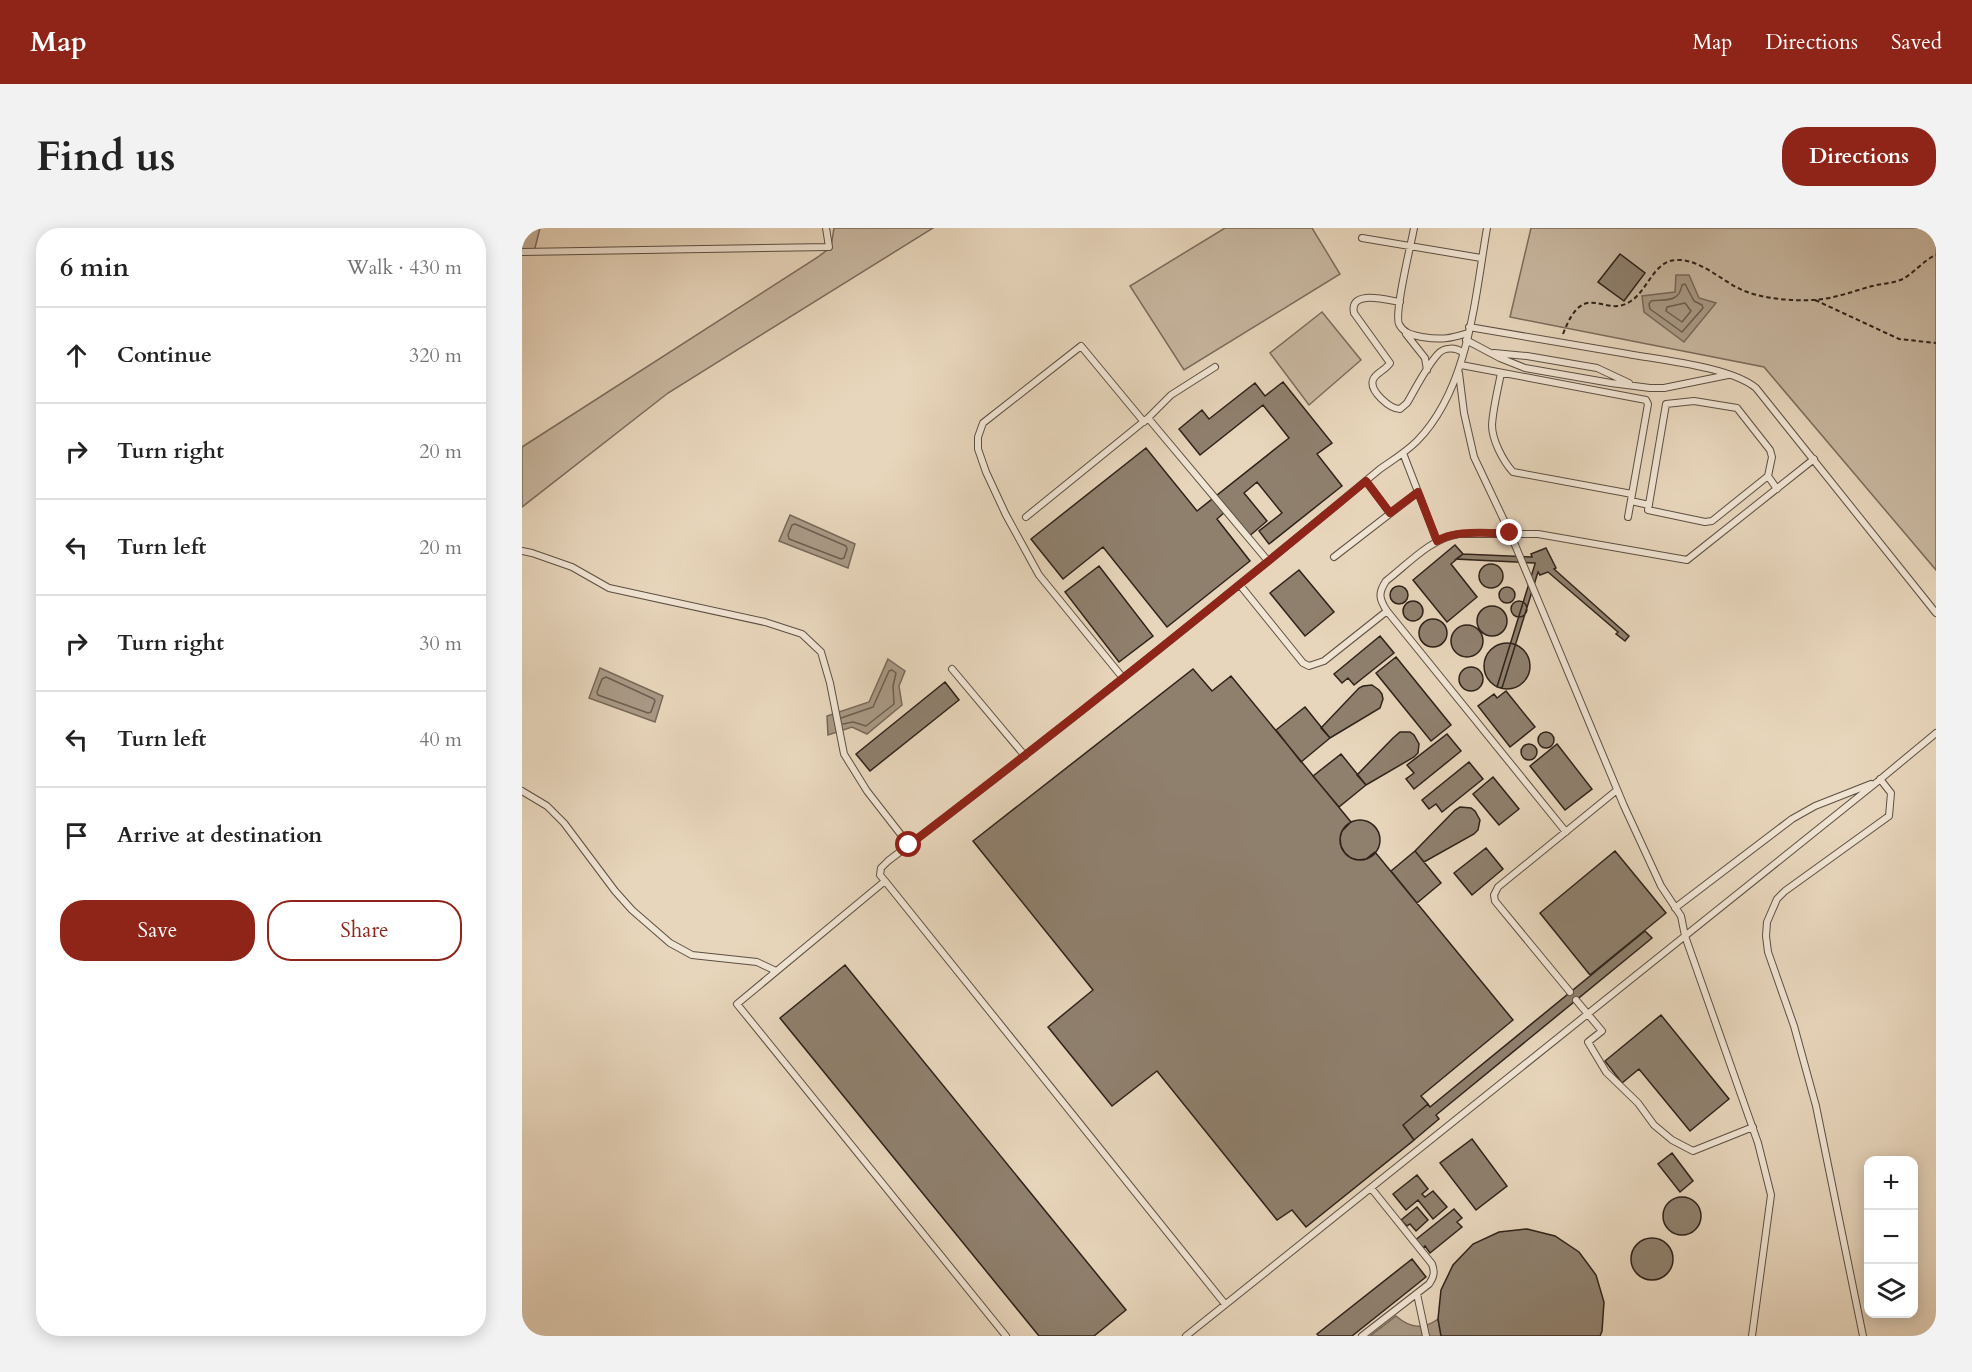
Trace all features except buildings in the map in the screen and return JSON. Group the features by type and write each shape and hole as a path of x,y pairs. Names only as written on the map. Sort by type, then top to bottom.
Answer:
{"lane":[{"path":"522,252 829,247 826,228"},
{"path":"1414,228 1400,302 1399,323 1425,358 1427,370"},
{"path":"1226,1304 885,881 880,874 881,868 1240,585 1417,440 1431,424 1459,373 1486,228"},
{"path":"1362,238 1481,258"},
{"path":"1400,302 1368,297 1356,302 1353,308 1354,314 1390,363 1372,382 1386,405 1393,409 1400,409 1407,403 1439,352 1459,349 1463,353"},
{"path":"1404,331 1439,340 1448,340 1468,333 1562,343 1683,364 1746,380 1756,388 1814,459 1936,613"},
{"path":"1468,333 1490,352 1525,368 1588,380 1664,388 1732,375"},
{"path":"1123,678 1039,575 1006,515 978,449 978,437 983,423 1081,346 1268,561"},
{"path":"1490,352 1597,368 1624,381 1650,388"},
{"path":"1461,365 1646,400 1648,404 1628,517"},
{"path":"1026,518 1146,420 1171,395 1215,367"},
{"path":"1459,373 1464,413 1474,457 1510,533 1617,790 1661,886 1681,916 1685,936 1753,1127 1771,1195 1752,1336"},
{"path":"1501,373 1492,426 1498,449 1513,472 1632,494"},
{"path":"1694,401 1737,408 1770,450 1772,457 1768,476 1712,521 1705,522 1648,510 1666,405 1694,401"},
{"path":"1403,453 1437,541"},
{"path":"1566,832 1380,601 1379,595 1386,581 1437,541 1460,534 1538,534 1687,560 1814,459"},
{"path":"1768,476 1777,489"},
{"path":"1366,481 1390,513"},
{"path":"1334,557 1418,492"},
{"path":"1631,501 1649,505"},
{"path":"522,551 572,567 609,588 765,622 802,634 821,652 830,683 844,754 861,782 909,845"},
{"path":"1240,585 1304,663 1309,666 1324,660 1387,610"},
{"path":"952,669 1025,756"},
{"path":"1186,1336 1936,733"},
{"path":"1675,908 1792,819 1815,806 1879,781"},
{"path":"1863,1336 1816,1106 1794,1026 1768,952 1766,936 1771,910 1785,891 1889,816 1892,793 1879,781"},
{"path":"1570,992 1495,901 1494,895 1498,886 1617,790"},
{"path":"522,791 547,806 564,823 626,904 670,943 692,955 758,962 776,971"},
{"path":"885,881 737,1004 1006,1336"},
{"path":"1576,1000 1602,1031 1588,1042 1606,1072 1638,1103 1654,1125 1672,1140 1693,1151 1753,1127"},
{"path":"1362,1336 1429,1284 1434,1271 1432,1264 1371,1188"},
{"path":"1417,1294 1426,1336"}],"path":[{"path":"1562,343 1568,321 1583,303 1594,302 1619,306 1629,303 1640,295 1661,266 1674,260 1697,265 1759,297 1815,300 1902,279 1936,255"},
{"path":"1815,300 1899,339 1936,343"}],"shaded area":[{"path":"522,228 540,228 534,252 522,251"},
{"path":"834,228 933,228 668,393 522,507 522,447 818,257 831,247"},
{"path":"1225,228 1312,228 1340,274 1184,370 1130,286"},
{"path":"1531,228 1936,228 1936,570 1764,367 1510,317"},
{"path":"1322,312 1361,360 1309,405 1270,353"}],"water":[{"path":"1676,275 1689,275 1699,298 1716,303 1684,342 1644,312 1642,296 1675,292"},
{"path":"790,515 855,544 848,568 779,541"},
{"path":"888,659 905,671 899,686 902,705 867,734 852,727 828,735 827,716 869,702"},
{"path":"600,668 663,696 655,722 589,698"},
{"path":"1396,1316 1406,1323 1417,1326 1427,1325 1438,1319 1441,1336 1370,1336"}],"route":[{"path":"909,845 1240,585 1366,481 1390,513 1418,492 1437,541 1460,534 1510,533"}]}
